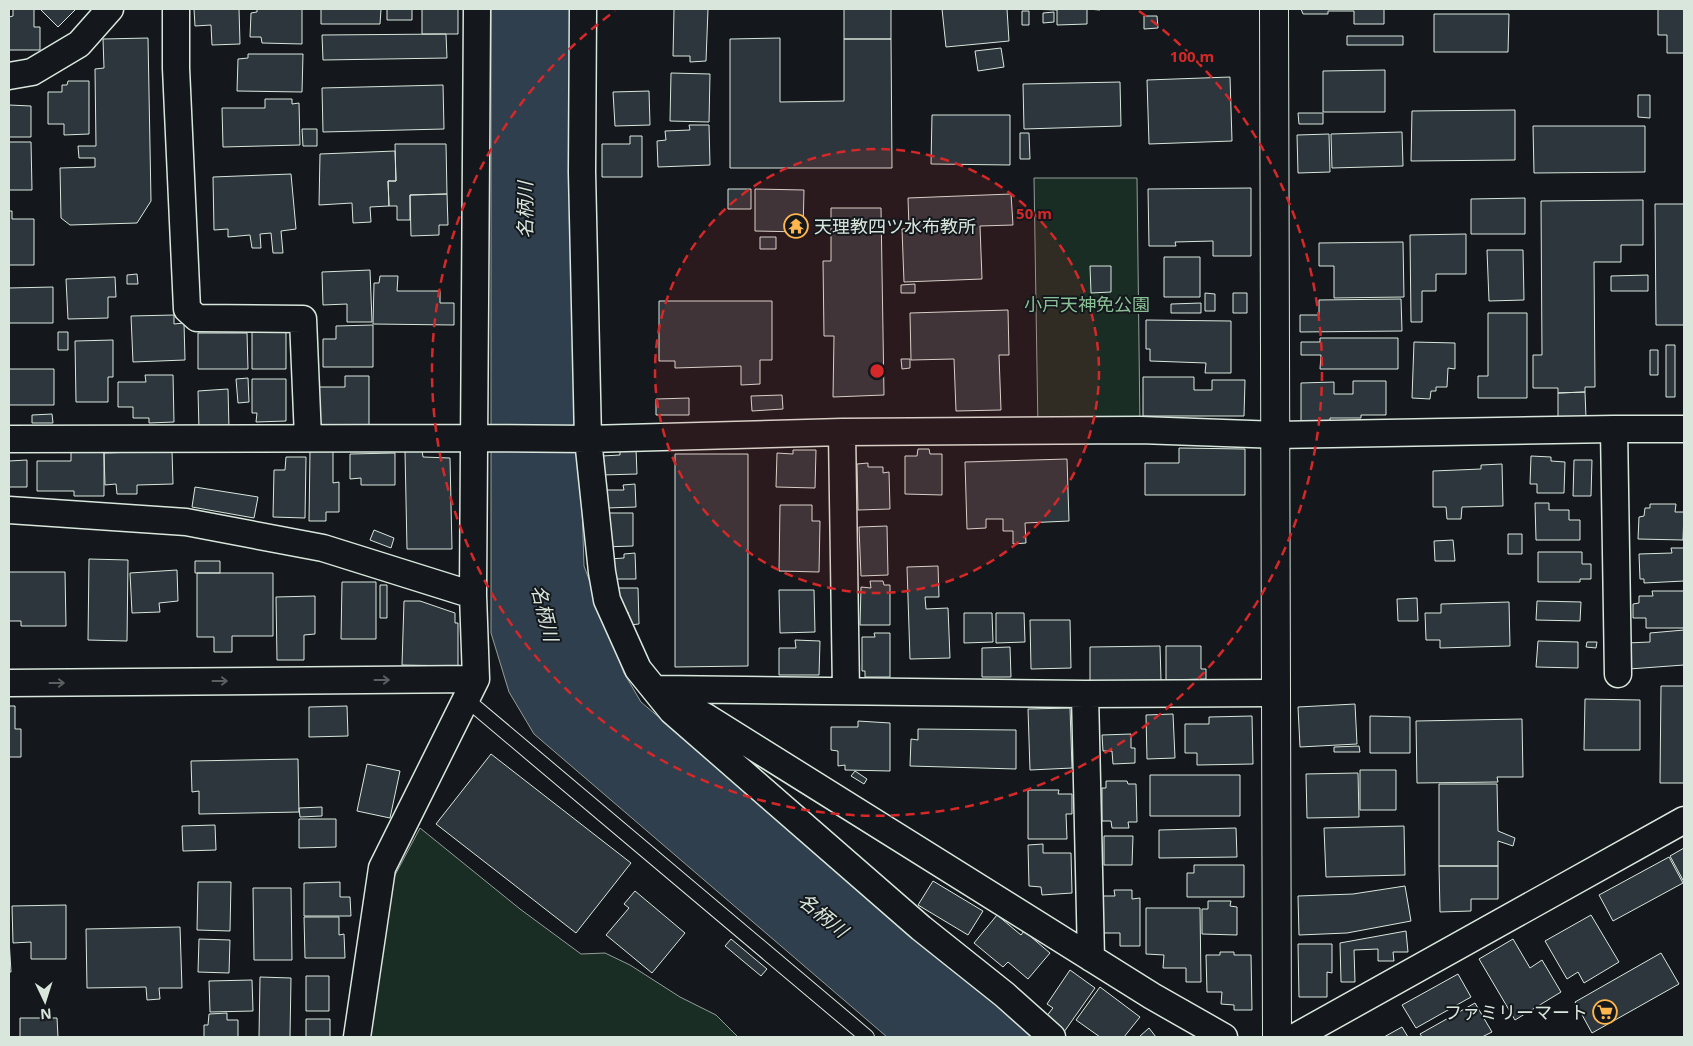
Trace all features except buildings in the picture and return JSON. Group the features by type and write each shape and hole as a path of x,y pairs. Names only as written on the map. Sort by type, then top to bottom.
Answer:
{"street":[{"path":"9,76 32,72 79,44 110,9"},
{"path":"176,9 176,78 187,309 197,318 303,319 308,438"},
{"path":"357,1037 382,868 471,689 475,438 477,9"},
{"path":"583,9 582,172 588,439 602,572 607,600 638,669 672,711 921,928 1005,995 1052,1037"},
{"path":"1274,9 1277,1037"},
{"path":"1614,429 1618,674"},
{"path":"9,439 588,439 842,432 1140,430 1276,435 1684,429"},
{"path":"842,432 846,691"},
{"path":"9,510 186,522 323,548 473,595"},
{"path":"9,683 471,689"},
{"path":"653,689 1085,694 1276,693"},
{"path":"653,689 706,717 1152,996 1224,1037"},
{"path":"1085,694 1091,958"},
{"path":"1295,1037 1684,820"}],"lane":[{"path":"471,689 867,1037"}],"green space":[{"name":"小戸天神免公園","path":"1034,178 1137,178 1140,430 1038,431"},
{"path":"420,828 520,909 581,954 605,953 630,965 680,997 716,1015 738,1037 367,1037 393,879"}],"water":[{"name":"名柄川","path":"491,9 579,9 575,292 584,566 624,673 641,702 1036,1037 887,1037 534,734 509,692 491,633"}],"place":[{"name":"天理教四ツ水布教所","path":"796,226"},
{"name":"ファミリーマート","path":"1605,1012"}]}
